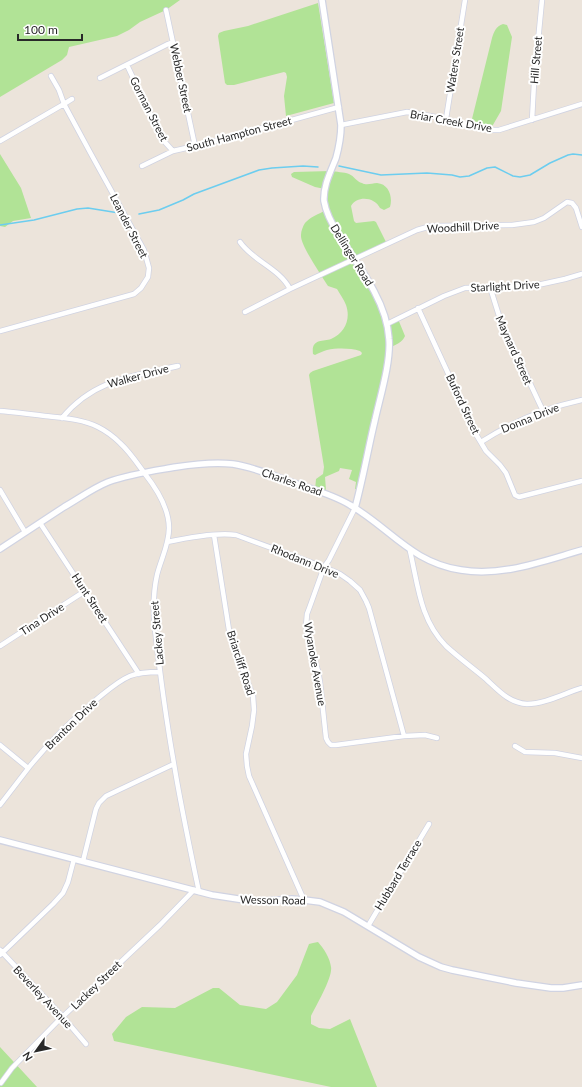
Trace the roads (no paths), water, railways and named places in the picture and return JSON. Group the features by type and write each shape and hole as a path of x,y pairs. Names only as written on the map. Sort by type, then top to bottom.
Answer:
{"street":[{"name":"Dellinger Road","path":"322,0 341,125 340,144 329,176 324,201 329,218 372,287 380,303 388,324 390,348 355,508"},
{"name":"Waters Street","path":"446,119 465,0"},
{"name":"Hill Street","path":"532,120 542,0"},
{"name":"Webber Street","path":"166,10 195,146"},
{"path":"100,78 173,42"},
{"name":"Gorman Street","path":"127,65 157,129 163,140 173,151"},
{"name":"Leander Street","path":"0,330 134,294 141,288 148,277 149,268 144,250 64,104 64,100 51,76"},
{"path":"0,141 72,99"},
{"name":"Briar Creek Drive","path":"341,125 406,112 446,119 479,128 499,130 582,104"},
{"name":"South Hampton Street","path":"142,166 173,151 339,107"},
{"name":"Woodhill Drive","path":"245,312 354,259 417,230 431,226 512,225 534,222 544,218 568,202 572,203 576,208 582,227"},
{"path":"240,242 249,253 283,279 290,289"},
{"name":"Starlight Drive","path":"388,324 418,308 465,288 534,286 582,274"},
{"name":"Maynard Street","path":"490,287 500,319 543,411"},
{"name":"Buford Street","path":"418,308 481,442 486,451 506,473 515,495 519,497 526,496 582,481"},
{"name":"Walker Drive","path":"62,418 88,394 110,382 178,366"},
{"name":"Donna Drive","path":"481,442 500,430 543,411 566,403 582,400"},
{"name":"Lackey Street","path":"0,411 62,418 88,423 98,427 121,443 127,450 150,480 163,505 169,527 167,542 157,574 154,593 154,621 174,764 196,891 63,1017 12,1068 1,1083"},
{"name":"Charles Road","path":"0,549 25,532 106,483 143,472 202,464 232,464 261,471 307,487 348,504 410,551 427,560 460,570 485,572 519,568 582,550"},
{"path":"0,490 25,532"},
{"name":"Wyanoke Avenue","path":"355,508 324,567 307,614 306,626 318,671 325,731 328,742 331,745 336,745 404,736 425,735 437,738"},
{"name":"Hunt Street","path":"40,523 139,674"},
{"name":"Rhodann Drive","path":"167,542 214,535 236,535 324,567 340,574 350,581 360,590 366,601 404,736"},
{"name":"Briarcliff Road","path":"214,535 229,630 253,696 254,710 246,754 249,776 304,900"},
{"path":"410,551 422,605 429,624 446,646 507,698 528,704 542,702 582,688"},
{"name":"Tina Drive","path":"0,646 85,591"},
{"name":"Branton Drive","path":"0,805 28,768 60,733 93,703 120,682 129,677 139,674 160,672"},
{"path":"0,745 28,768"},
{"path":"515,746 525,752 555,753 582,758"},
{"path":"83,861 96,809 101,800 112,793 174,764"},
{"name":"Hubbard Terrace","path":"368,926 429,824"},
{"name":"Wesson Road","path":"0,840 229,899 266,901 292,899 320,902 344,912 419,957 452,970 516,983 551,988 582,985"},
{"path":"1,953 63,893 68,882 74,858"},
{"name":"Beverley Avenue","path":"1,953 63,1017 86,1044"}],"waterway":[{"path":"339,166 381,175 427,173 460,177 469,176 487,168 495,167 513,176 520,177 530,175 550,163 568,155 582,155"},
{"path":"139,214 159,210 194,194 259,170 303,166 318,167"},
{"path":"0,225 34,220 77,209 88,208 119,213"}]}
